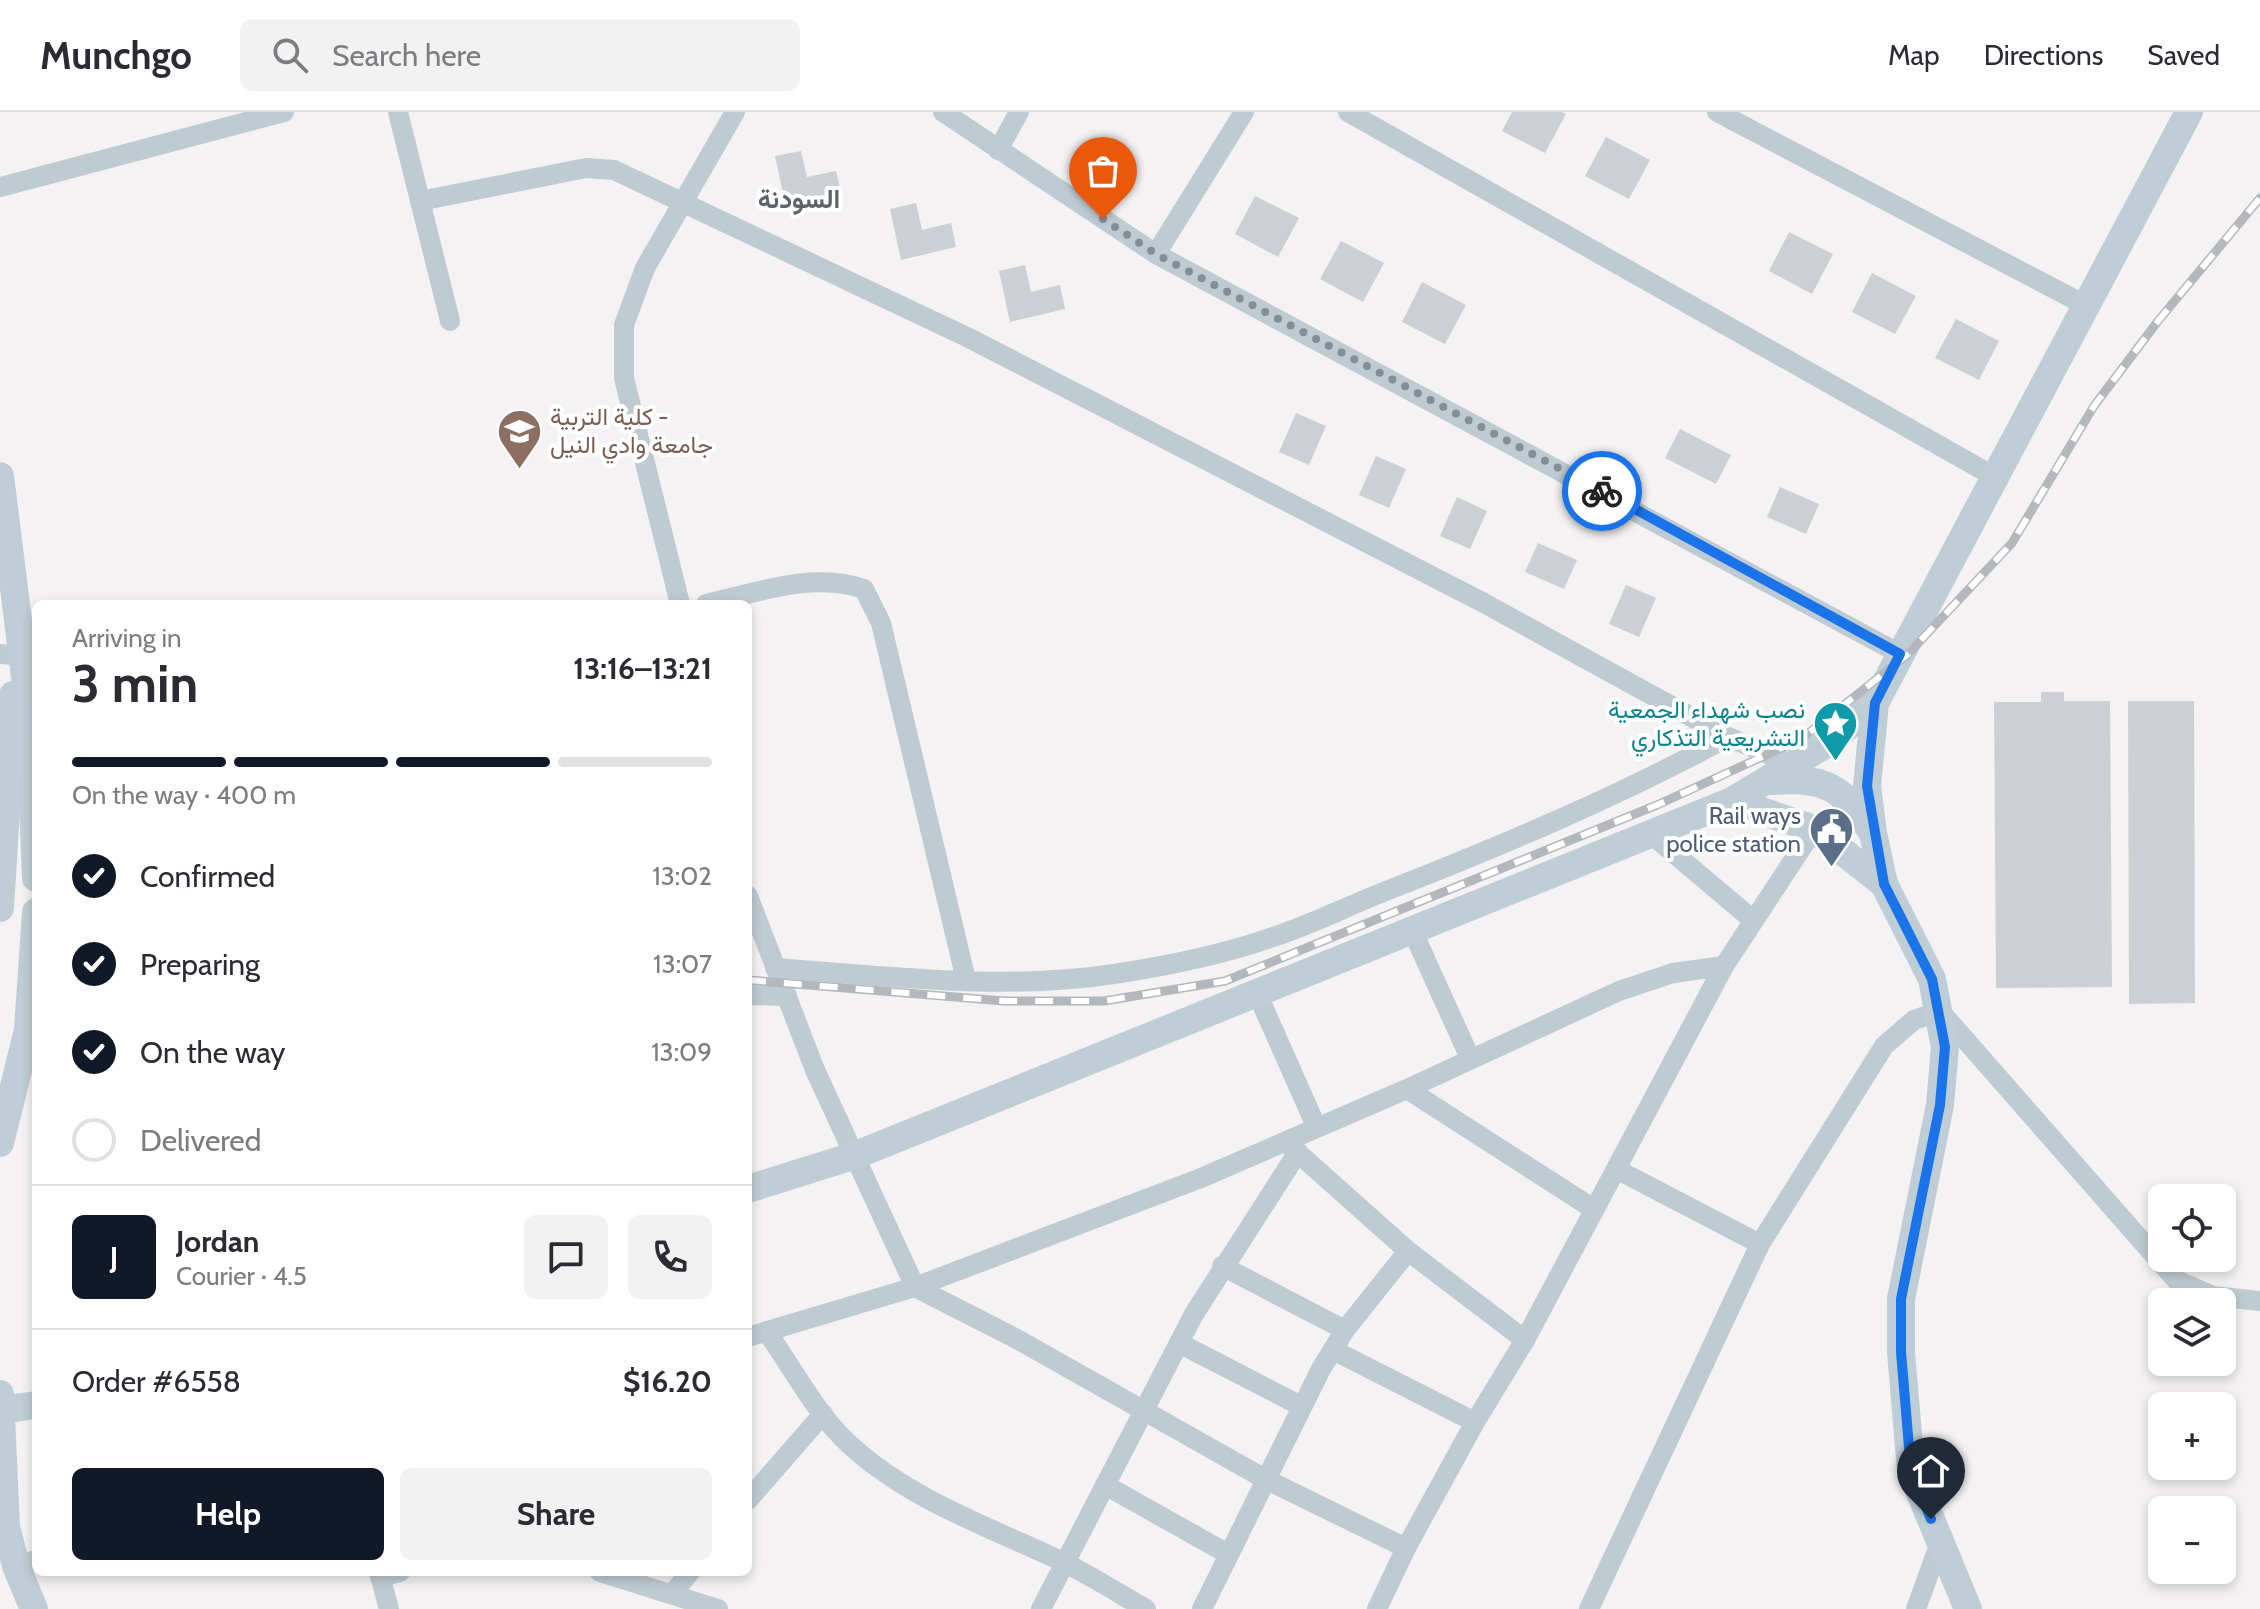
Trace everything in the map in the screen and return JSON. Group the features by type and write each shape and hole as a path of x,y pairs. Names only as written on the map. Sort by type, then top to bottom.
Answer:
{"street":[{"path":"0,187 284,112"},
{"path":"398,112 450,321"},
{"path":"679,600 624,378 624,325 645,268 735,112"},
{"path":"943,112 1156,254 1900,654"},
{"path":"998,150 1019,112"},
{"path":"1156,254 1244,112"},
{"path":"1348,112 1995,477"},
{"path":"1717,112 2087,306"},
{"path":"1968,1609 1911,1471 1901,1352 1901,1299 1940,1105 1945,1047 1932,979 1884,884 1873,833 1867,786 1875,703 2189,112"},
{"path":"420,201 599,168 614,170 969,338 1484,603 1728,737 1794,765"},
{"path":"0,476 32,750"},
{"path":"724,600 803,583 839,580 864,589 881,623 966,980"},
{"path":"0,908 8,655 18,611"},
{"path":"752,1188 856,1155 1732,801 1828,743 1875,703"},
{"path":"775,968 966,980 1034,980 1111,975 1194,959 1274,937 1596,805 1728,737"},
{"path":"1769,781 1801,778 1839,789 1873,833"},
{"path":"1732,801 1814,829 1884,884"},
{"path":"1377,1609 1406,1548 1475,1422 1525,1340 1592,1208 1724,966 1814,829"},
{"path":"1651,834 1753,920"},
{"path":"752,907 815,1070 915,1287 1015,1338 1265,1479 1406,1548"},
{"path":"1412,930 1470,1058"},
{"path":"1146,1609 1065,1563 969,1519 883,1473 846,1442 757,1334 915,1287 1291,1146 1316,1126 1407,1089 1619,991 1673,973 1724,966"},
{"path":"0,1142 28,1030 32,971"},
{"path":"1257,993 1316,1126"},
{"path":"752,995 787,996"},
{"path":"1589,1609 1760,1244 1884,1046 1914,1020 1940,1011"},
{"path":"1940,1011 2176,1280 2213,1296 2260,1301"},
{"path":"1407,1089 1592,1208"},
{"path":"1291,1146 1408,1251 1525,1340"},
{"path":"1041,1609 1179,1343 1291,1146"},
{"path":"1616,1169 1760,1244"},
{"path":"1202,1609 1301,1406 1333,1350 1345,1330 1408,1251"},
{"path":"1222,1266 1345,1330"},
{"path":"1179,1343 1301,1406"},
{"path":"1333,1350 1475,1422"},
{"path":"0,1394 6,1527 26,1563 34,1609"},
{"path":"1,1410 32,1406"},
{"path":"752,1495 823,1414"},
{"path":"1105,1485 1228,1554"},
{"path":"1916,1609 1940,1543"},
{"path":"386,1576 389,1609"},
{"path":"613,1576 718,1609"},
{"path":"672,1594 687,1576"}],"building":[{"path":"1512,112 1566,114 1545,153 1502,131"},
{"path":"1606,137 1650,160 1629,199 1585,176"},
{"path":"801,151 807,177 836,171 842,195 786,207 775,156"},
{"path":"1255,196 1299,218 1278,257 1235,234"},
{"path":"916,203 922,230 951,223 956,247 901,260 890,209"},
{"path":"1789,232 1833,254 1812,294 1769,271"},
{"path":"1341,241 1384,263 1363,302 1320,279"},
{"path":"1025,265 1031,292 1060,285 1065,309 1010,322 999,271"},
{"path":"1872,273 1916,296 1895,334 1852,312"},
{"path":"1422,282 1466,305 1445,344 1402,322"},
{"path":"1956,319 1999,341 1979,380 1935,358"},
{"path":"1296,413 1326,426 1309,465 1279,452"},
{"path":"1680,429 1731,455 1716,484 1665,458"},
{"path":"1376,456 1406,469 1389,508 1359,495"},
{"path":"1780,487 1819,504 1806,534 1767,517"},
{"path":"1457,497 1487,511 1470,549 1440,536"},
{"path":"1538,543 1577,560 1564,589 1525,572"},
{"path":"1626,585 1656,598 1639,637 1609,624"},
{"path":"2041,692 2064,692 2064,701 2110,701 2112,987 1996,988 1994,702 2041,702"},
{"path":"2128,701 2194,701 2195,1003 2129,1004"}],"railway":[{"path":"752,980 1004,1001 1104,1001 1225,981 1657,805 1801,739 1907,655 2012,543 2094,406 2158,321 2260,198"}],"way so far":[{"path":"1103,219 1156,254 1602,491"}],"place":[{"name":"كلية التربية - جامعة وادي النيل","path":"519,470"},
{"name":"نصب شهداء الجمعية التشريعية التذكاري","path":"1836,763"},
{"name":"Rail ways police station","path":"1832,869"}],"district":[{"name":"السودنة","path":"799,199"}],"route":[{"path":"1602,491 1900,654 1875,703 1867,786 1884,884 1912,934 1932,979 1945,1047 1940,1105 1901,1299 1901,1352 1911,1471 1931,1519"}]}
